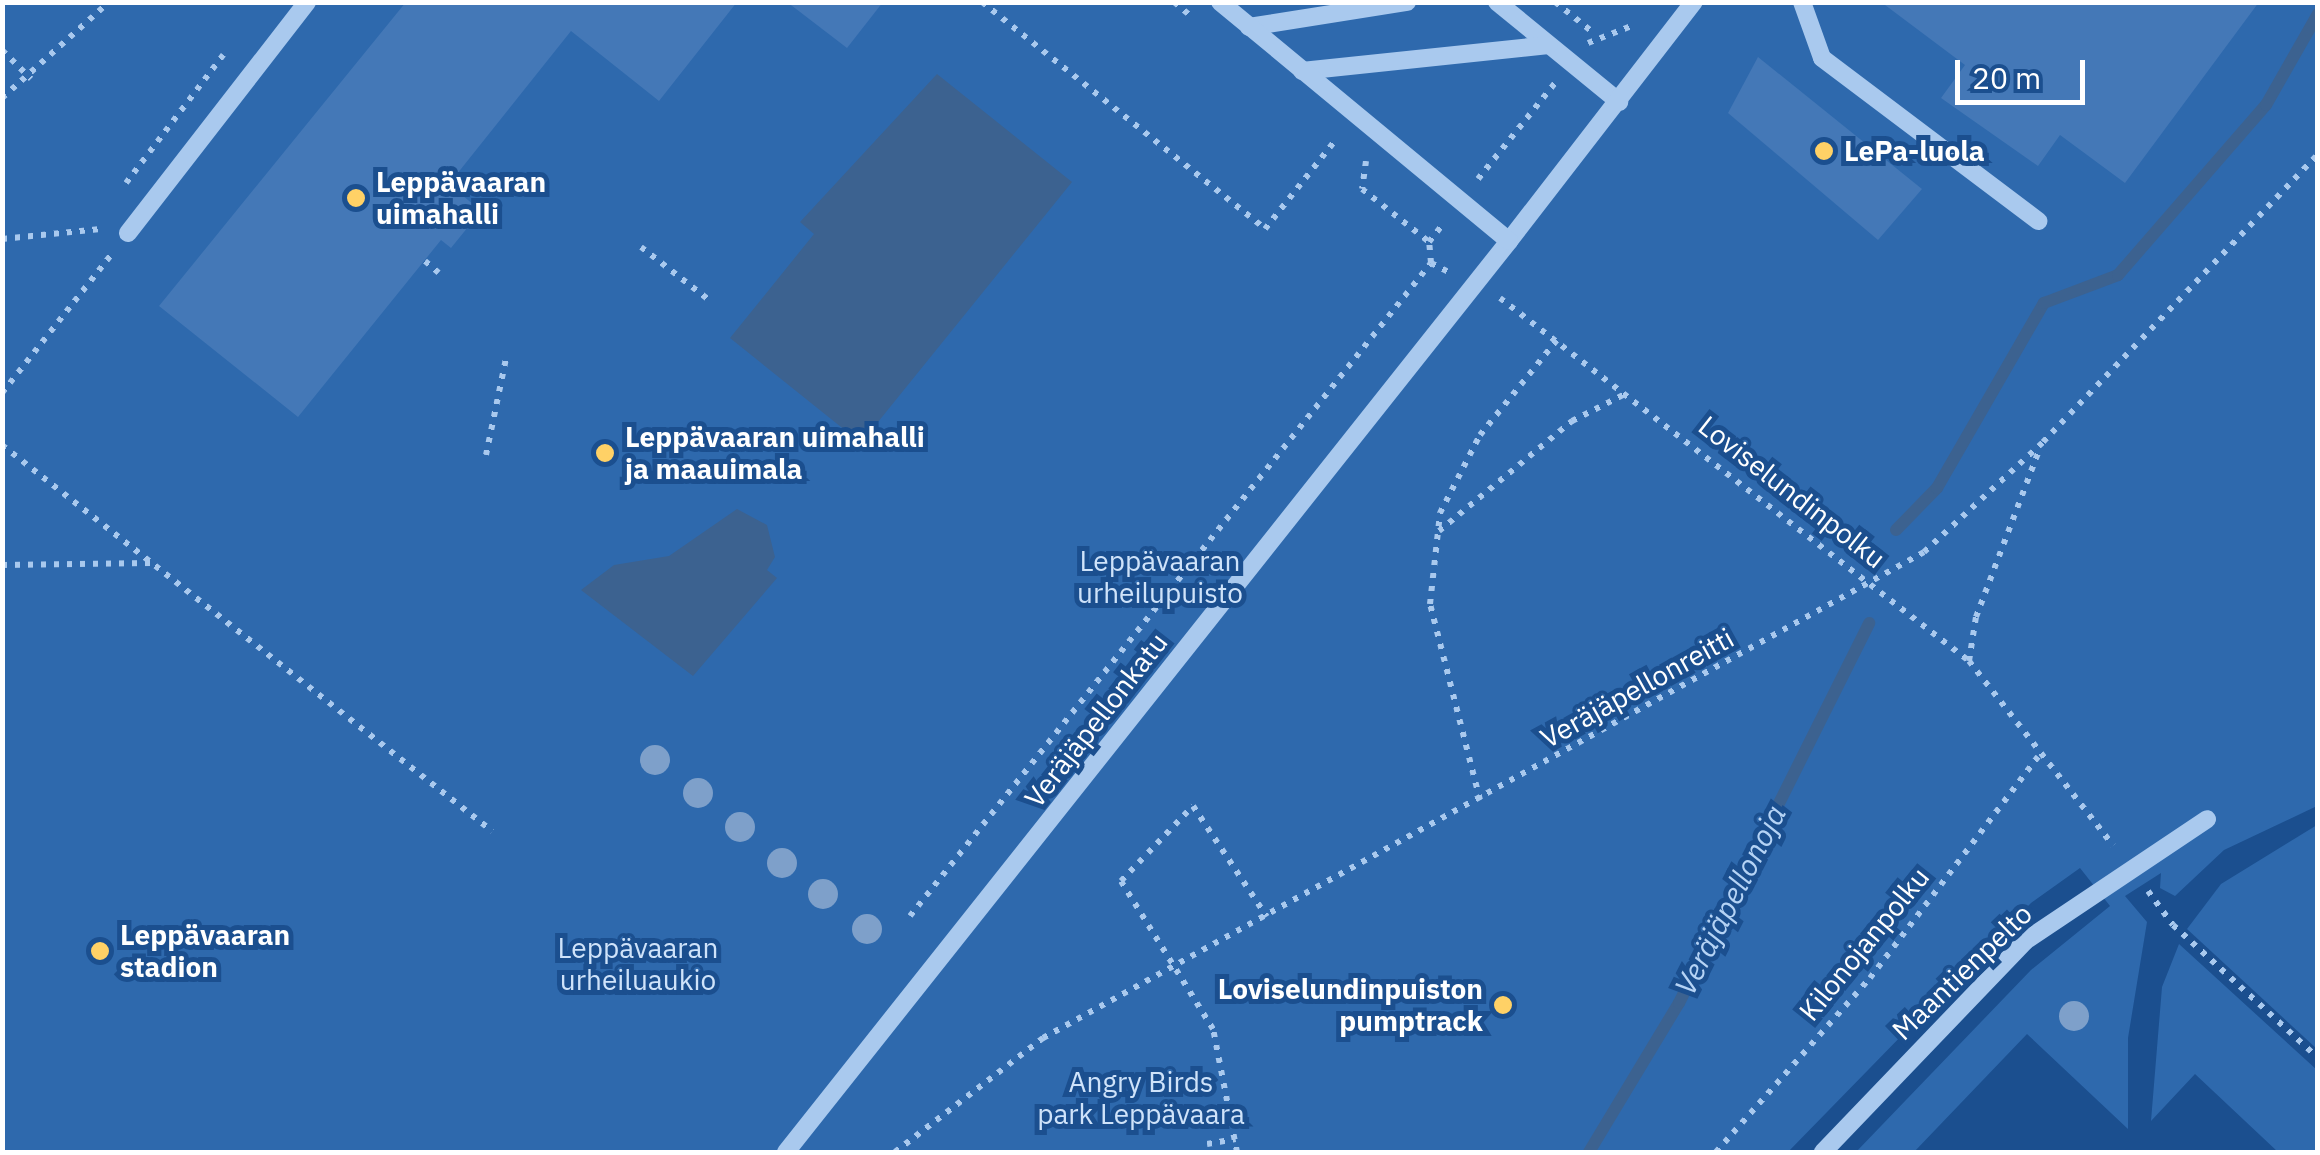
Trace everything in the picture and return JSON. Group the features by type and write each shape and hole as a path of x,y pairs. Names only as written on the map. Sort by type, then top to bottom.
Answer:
{"street":[{"path":"128,232 307,2"},
{"path":"1220,2 1509,241"},
{"path":"1249,27 1407,2"},
{"path":"1497,2 1619,102"},
{"name":"Veräjäpellonkatu","path":"786,1152 1619,102 1694,2"},
{"path":"1802,2 1822,58 2038,221"},
{"path":"1302,71 1549,45"},
{"name":"Maantienpelto","path":"1823,1152 2025,942 2128,867 2207,819"}],"path":[{"path":"2,98 31,79 109,2"},
{"path":"982,2 1265,229 1341,132"},
{"path":"1554,2 1595,34 1615,36 1641,15"},
{"path":"910,916 1430,262 1428,242 1595,34"},
{"path":"2,50 31,79"},
{"name":"Veräjäpellonreitti","path":"895,1152 1043,1038 1872,584 1973,512 2318,154"},
{"path":"2,238 84,227 128,232"},
{"path":"641,248 709,300"},
{"path":"424,260 439,272"},
{"name":"Loviselundinpolku","path":"1490,292 1627,393 1968,661 2038,757 2128,867"},
{"path":"1480,800 1430,604 1438,532 1480,435 1557,340"},
{"path":"486,455 507,354"},
{"path":"1438,532 1572,422 1627,393"},
{"path":"1968,661 1976,618 2042,442"},
{"path":"2,445 492,831"},
{"path":"2,565 153,563"},
{"name":"Kilonojanpolku","path":"1716,1152 1870,978 2038,757"},
{"path":"1237,1152 1226,1063 1180,965 1121,880 1192,806 1267,917"},
{"path":"2173,925 2318,1058"},
{"path":"1207,1144 1236,1139"}],"green space":[{"name":"Leppävaaran urheilupuisto","path":"2,3 2317,3 2317,806 2224,850 2175,896 2160,888 2161,873 2125,896 2147,922 2128,1038 2128,1129 2027,1034 1914,1152 1856,1152 2031,970 2110,906 2080,868 2031,903 1788,1152 3,1152"},
{"path":"2318,825 2317,1049 2187,929 2221,884"},
{"path":"2179,944 2317,1070 2317,1152 2278,1152 2195,1074 2151,1121 2162,987"}],"shaded area":[{"path":"937,74 1072,182 861,443 730,338 814,234 800,222"},
{"path":"737,509 767,525 775,557 767,570 777,578 693,676 581,590 614,565 669,556"}],"building":[{"name":"Leppävaaran uimahalli","path":"406,2 737,2 659,101 571,31 449,184 481,211 451,248 441,240 298,417 159,306"},
{"path":"787,2 883,2 847,48"},
{"path":"1881,2 2259,2 2125,183 2060,135 2038,166 1941,98 1965,65"},
{"name":"LePa-luola","path":"1758,57 1922,189 1878,240 1728,113"}],"waterway":[{"name":"Veräjäpellonoja","path":"1896,530 1937,488 2044,303 2118,275 2266,105 2318,14"},
{"name":"Veräjäpellonoja","path":"1589,1152 1679,1003 1869,623"}],"place":[{"name":"LePa-luola","path":"1824,151"},
{"name":"Leppävaaran uimahalli","path":"356,198"},
{"name":"Leppävaaran uimahalli ja maauimala","path":"605,453"},
{"name":"Leppävaaran stadion","path":"100,951"},
{"name":"Loviselundinpuiston pumptrack","path":"1503,1005"}],"park label":[{"name":"Leppävaaran urheiluaukio","path":"638,964"},
{"name":"Angry Birds park Leppävaara","path":"1141,1098"}]}
